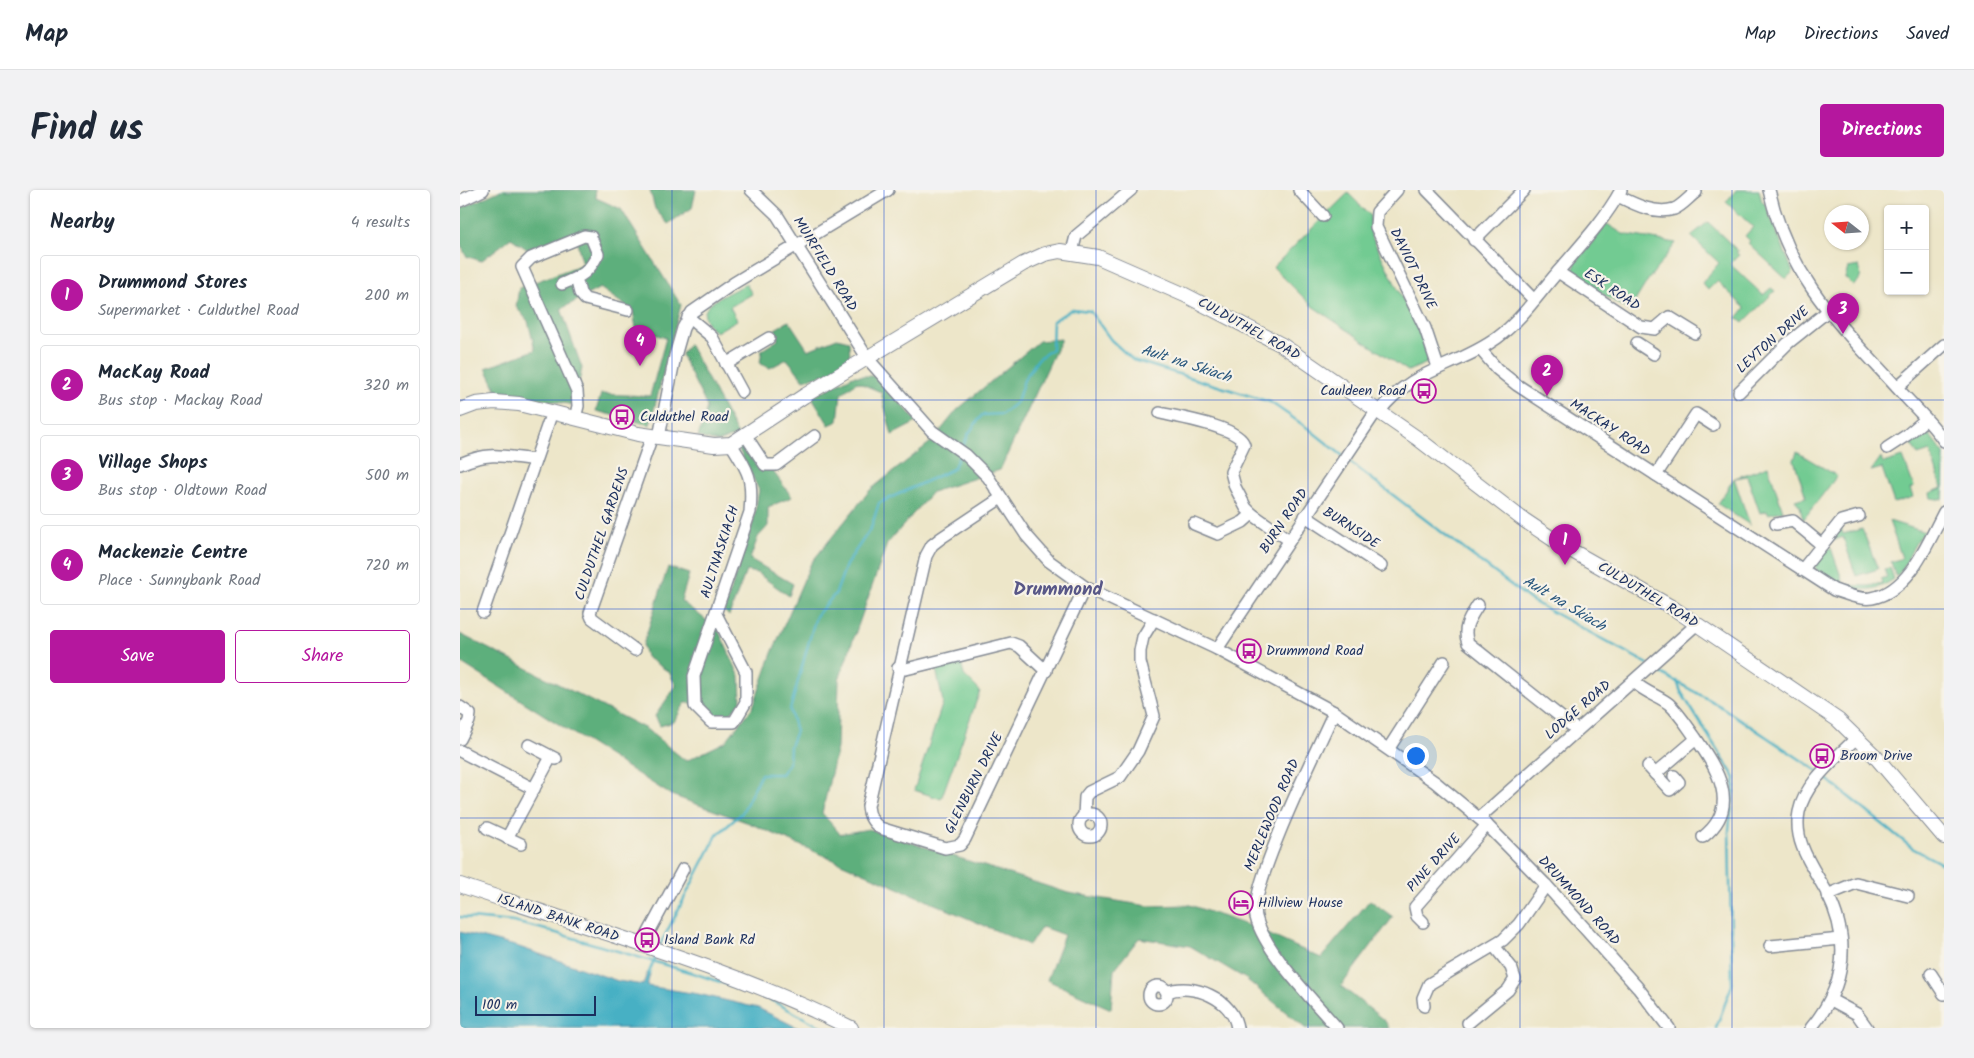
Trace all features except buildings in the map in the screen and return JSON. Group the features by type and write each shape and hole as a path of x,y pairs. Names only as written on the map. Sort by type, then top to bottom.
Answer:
{"main road":[{"name":"CULDUTHEL ROAD","path":"460,410 476,404 494,402 519,404 656,437 714,445 731,444 746,436 804,396 1023,264 1052,252 1072,252 1098,257 1143,275 1257,330 1417,438 1521,518 1560,544 1632,583 1698,624 1831,715 1857,737 1944,837"},
{"name":"ISLAND BANK ROAD","path":"460,886 728,973 820,1012 851,1028"}],"street":[{"path":"460,201 483,190"},
{"name":"MUIRFIELD ROAD","path":"750,190 777,215 868,359"},
{"path":"656,437 675,356 688,317 698,306 888,190"},
{"path":"1072,252 1076,236 1131,190"},
{"path":"1299,190 1323,216"},
{"name":"DAVIOT DRIVE","path":"1397,190 1377,212 1376,228 1425,328 1438,367"},
{"path":"1427,190 1534,300"},
{"path":"1474,240 1524,190"},
{"path":"1769,190 1775,215 1791,256 1806,281 1828,311 1944,441"},
{"path":"1378,411 1407,384 1438,367 1480,349 1509,328 1597,226 1620,193 1640,206 1665,210 1676,208 1696,192"},
{"path":"562,284 589,270 598,254 591,237 584,236 530,258 522,267 577,391 578,406 575,418"},
{"name":"ESK ROAD","path":"1558,272 1641,327 1650,330"},
{"path":"576,278 580,294 585,299 628,310"},
{"name":"LEYTON DRIVE","path":"1739,392 1788,343 1828,311"},
{"path":"688,317 706,330 742,392"},
{"path":"1645,348 1650,330 1660,326 1669,317 1695,333"},
{"path":"726,364 770,338"},
{"path":"1897,387 1944,345"},
{"name":"MACKAY ROAD","path":"1480,349 1497,369 1517,385 1834,590 1850,595 1871,598 1886,593 1900,584 1912,569 1944,512"},
{"name":"DRUMMOND ROAD","path":"868,359 932,431 966,455 988,477 1037,549 1055,566 1086,587 1217,649 1334,712 1389,748 1483,822 1546,885 1638,988 1669,1028"},
{"name":"BURN ROAD","path":"1217,649 1344,457 1368,422 1378,411"},
{"path":"483,612 552,412"},
{"path":"1160,412 1225,429 1241,438 1244,445 1232,468 1231,477 1242,500 1252,514 1289,540"},
{"name":"MACKAY ROAD","path":"1656,475 1696,414 1713,425"},
{"path":"1887,448 1907,436 1926,419"},
{"path":"746,436 765,465 776,465 815,436"},
{"name":"CULDUTHEL GARDENS","path":"635,650 592,618 590,613 656,437"},
{"name":"AULTNASKIACH","path":"716,614 746,672 746,702 734,722 711,722 695,706 694,676 750,512 752,486 748,470 731,444"},
{"path":"460,464 493,454 536,460"},
{"name":"GLENBURN DRIVE","path":"1001,498 941,538 932,545 926,556 898,668 868,806 869,814 880,828 945,848 960,845 965,840 1086,587"},
{"path":"1194,523 1218,534 1243,522 1252,514"},
{"name":"BURNSIDE","path":"1305,516 1381,566"},
{"path":"1802,570 1841,521 1859,516"},
{"path":"1776,524 1793,521 1822,545"},
{"path":"1478,610 1465,627 1468,643 1578,730"},
{"path":"1084,816 1085,797 1089,792 1120,777 1138,750 1154,716 1140,662 1140,650 1143,637 1154,619"},
{"name":"LODGE ROAD","path":"1483,822 1578,730 1698,624"},
{"path":"898,668 906,669 1011,643 1019,646 1046,671"},
{"path":"1389,748 1444,662"},
{"path":"1634,682 1648,694 1670,705 1696,739 1719,774 1722,786 1719,821 1703,837"},
{"path":"460,707 470,714 469,721 460,739"},
{"name":"MERLEWOOD ROAD","path":"1334,712 1304,776 1260,882 1256,916 1273,950 1289,972 1337,1028"},
{"path":"1811,1028 1831,1000 1838,985 1841,969 1841,939 1839,924 1827,895 1801,845 1798,828 1800,811 1806,795 1817,780 1857,737"},
{"path":"1674,776 1679,782 1670,790 1652,770 1696,739"},
{"path":"507,838 534,789 555,758 529,745"},
{"path":"460,750 534,789"},
{"name":"PINE DRIVE","path":"1423,922 1417,916 1415,907 1483,822"},
{"path":"487,828 521,844"},
{"path":"652,949 683,869"},
{"path":"1827,895 1856,883 1900,897"},
{"path":"1424,1006 1424,991 1435,979 1494,946 1519,924 1546,885"},
{"path":"1770,946 1841,939"},
{"path":"1468,1023 1508,990 1516,979 1511,967 1494,946"},
{"path":"1937,978 1944,994"},
{"path":"1167,992 1181,988 1213,997 1232,1013 1237,1028"},
{"path":"1831,1000 1858,1014 1867,1028"}],"green space":[{"path":"501,190 595,190 596,198 621,209 681,305 650,425 596,411 601,394 650,396 666,338 636,328 633,311 600,288 561,309 582,368 574,405 497,391 486,368 535,350 528,321 516,307 519,288 583,264 575,236 531,252 511,238 481,261 466,256 460,243 460,209"},
{"path":"650,190 696,190 692,208 668,224 655,209"},
{"path":"1736,190 1759,190 1762,202 1765,204 1793,272 1786,279 1748,243 1750,241 1745,236 1753,227 1726,202"},
{"path":"1348,193 1370,215 1371,235 1423,340 1427,363 1408,371 1312,306 1273,267"},
{"path":"1708,222 1738,251 1736,252 1739,255 1730,264 1763,295 1771,288 1775,291 1743,323 1737,318 1745,308 1717,281 1708,290 1702,283 1719,263 1691,236"},
{"path":"1607,224 1623,234 1676,243 1648,280 1629,311 1579,279 1573,272 1576,262"},
{"path":"1859,266 1860,278 1853,286 1845,278 1848,268"},
{"path":"746,284 752,294 730,307 737,320 716,332 708,323 705,316 706,309 719,298"},
{"path":"789,321 808,350 837,338 849,341 850,356 833,372 804,380 787,359 770,368 760,364 762,350 778,340 775,329"},
{"path":"1061,339 1000,470 932,492 887,544 839,680 837,748 822,813 840,834 869,829 1068,893 1148,906 1190,905 1250,926 1321,958 1370,900 1393,917 1341,986 1385,1021 1389,1028 1305,1028 1246,979 1190,946 1139,938 1114,970 1111,1009 1047,980 1064,935 1042,927 1029,945 749,823 671,795 460,662 460,634 646,729 686,761 725,742 753,707 772,653 811,563 870,490 932,441 957,410 1039,341"},
{"path":"689,344 738,435 718,442 698,437 707,407 681,354"},
{"path":"853,376 878,376 917,422 892,435 881,392 857,382 841,394 838,421 829,425 812,397"},
{"path":"1922,429 1926,430 1944,454 1943,500 1931,498 1930,493 1942,488 1930,451 1918,455 1910,442"},
{"path":"743,443 763,467 772,470 792,497 768,507 768,526 758,537 750,559 793,584 789,596 757,573 746,571 729,616 724,611 753,523 759,490 738,448"},
{"path":"1797,452 1837,476 1803,520 1800,506 1795,500 1806,497 1794,460"},
{"path":"1881,457 1883,463 1903,457 1914,487 1910,489 1913,497 1894,503 1882,468 1871,471"},
{"path":"1768,466 1783,511 1768,514 1767,511 1760,513 1747,476 1735,478"},
{"path":"1734,478 1750,525 1718,504"},
{"path":"1889,521 1925,532 1916,543 1901,572 1896,577 1891,562 1902,558"},
{"path":"1841,528 1843,534 1862,529 1878,569 1856,576 1843,537 1832,541"},
{"path":"1831,548 1845,588 1817,571 1814,563 1824,550"},
{"path":"668,567 689,574 681,601 718,629 740,677 741,702 727,717 711,715 699,703 685,703 674,722 660,726 655,716 676,686 669,672 646,657 643,645"},
{"path":"1890,568 1894,579 1883,585 1866,590 1848,588 1847,585 1868,586 1882,583 1881,579 1887,577 1884,569"},
{"path":"960,659 964,675 980,691 941,799 914,790 943,702 935,664"}],"water":[{"path":"460,932 519,947 618,981 643,985 647,973 650,974 647,986 698,994 758,1008 798,1028 460,1028"}],"waterway":[{"name":"Ault na Skiach","path":"962,448 969,433 982,415 1002,414 1017,402 1024,380 1038,359 1052,349 1053,321 1072,309 1090,311 1111,340 1133,360 1270,402 1343,456"},
{"name":"Ault na Skiach","path":"660,945 717,835 742,813 761,774 781,774 789,763 790,746 796,731 790,710 816,616 836,593 846,565 871,528 879,503 953,469 960,454"},
{"name":"Ault na Skiach","path":"1347,460 1532,601 1648,664"},
{"name":"Ault na Skiach","path":"1652,668 1720,706 1819,772"},
{"path":"1677,681 1681,692 1735,778 1729,829 1732,985 1716,1028"},
{"name":"Ault na Skiach","path":"1823,776 1912,848 1944,865"},
{"path":"460,917 513,922 539,928 696,974 765,997 823,1028"},
{"name":"Ault na Skiach","path":"648,975 656,955"}],"place":[{"name":"Village Shops","path":"1843,334"},
{"name":"Mackenzie Centre","path":"640,366"},
{"name":"Cauldeen Road","path":"1424,391"},
{"name":"MacKay Road","path":"1547,396"},
{"name":"Culduthel Road","path":"622,417"},
{"name":"Drummond Stores","path":"1565,565"},
{"name":"Drummond Road","path":"1249,651"},
{"name":"Broom Drive","path":"1822,756"},
{"name":"Hillview House","path":"1241,903"},
{"name":"Island Bank Rd","path":"647,940"}],"district":[{"name":"Drummond","path":"1058,590"}]}
